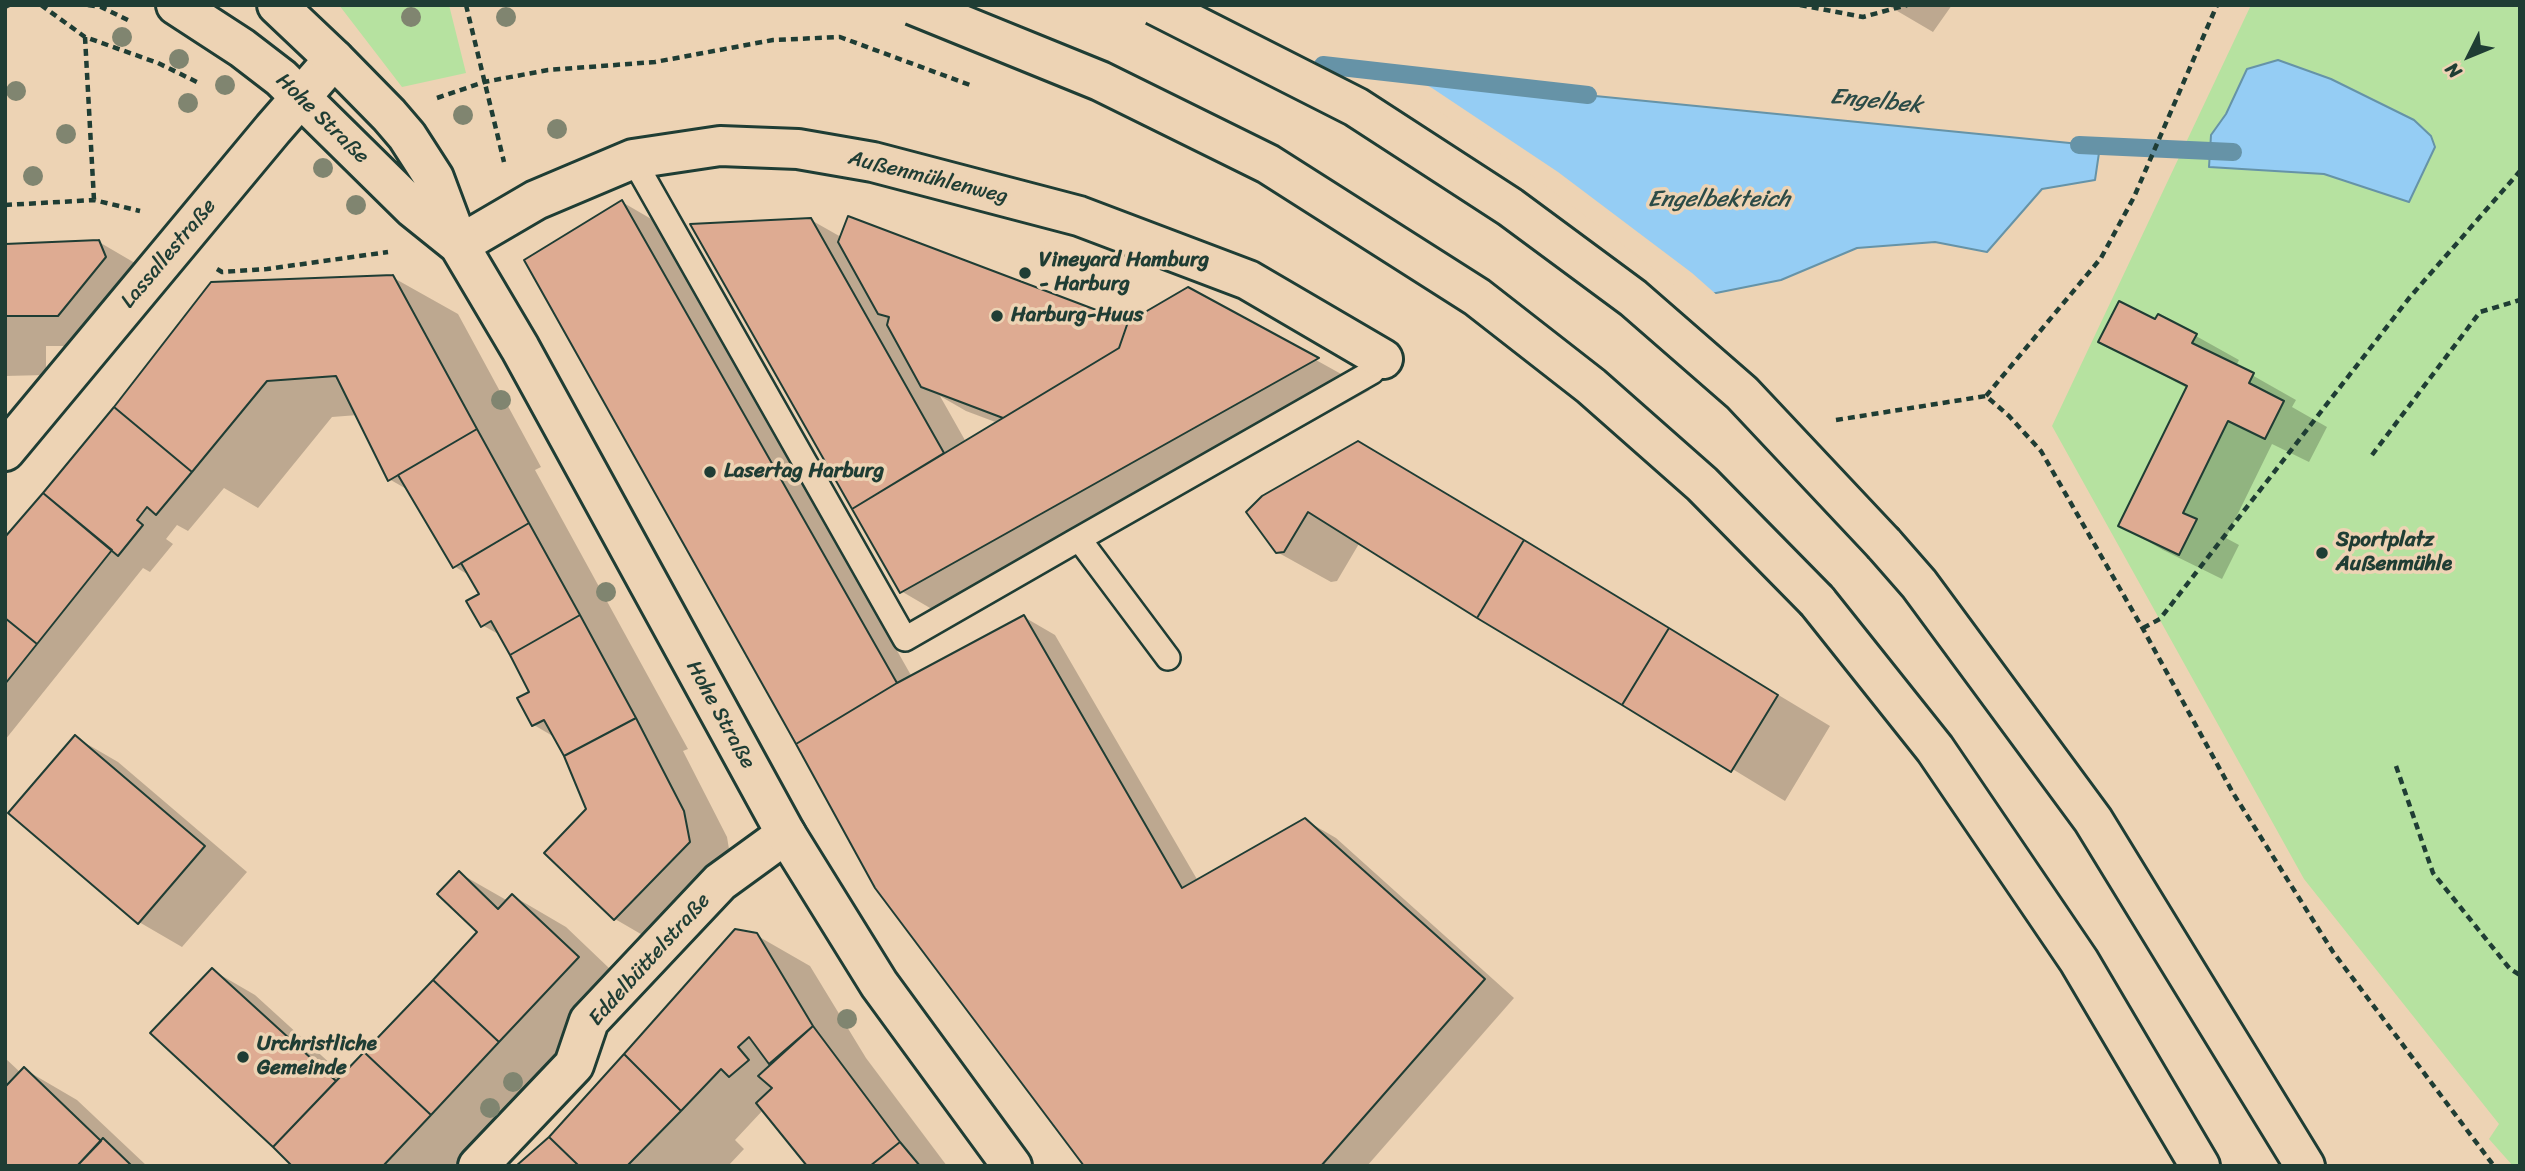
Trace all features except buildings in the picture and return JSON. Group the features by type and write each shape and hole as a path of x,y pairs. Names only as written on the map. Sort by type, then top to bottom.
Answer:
{"main road":[{"name":"Hohe Straße","path":"176,5 242,48 281,78 413,208 458,245"},
{"name":"Hohe Straße","path":"277,5 389,115 407,136 434,178 458,245 520,348 786,834 879,984 1012,1166"},
{"path":"913,5 1100,81 1268,164 1477,297 1591,386 1702,484 1817,601 1943,760 2079,961 2200,1166"},
{"path":"1155,5 1356,107 1510,207 1633,298 1742,393 1919,584 2093,820 2305,1166"},
{"name":"Lassallestraße","path":"5,452 299,97 334,59"},
{"name":"Außenmühlenweg","path":"458,245 516,210 633,159 720,146 798,149 873,162 1079,216 1248,280 1383,359"},
{"name":"Eddelbüttelstraße","path":"478,1166 574,1065 589,1021 720,883 786,834"}],"lane":[{"path":"633,159 905,639 1372,372 1383,359"},
{"path":"1079,539 1168,658"}],"path":[{"path":"41,5 85,37 158,62 203,84"},
{"path":"88,5 101,7 131,21"},
{"path":"466,5 516,210"},
{"path":"1800,5 1863,17 1907,5"},
{"path":"1986,396 2101,258 2134,197 2217,5"},
{"path":"85,37 94,200"},
{"path":"2143,629 2160,619 2410,297 2520,171"},
{"path":"5,205 94,200 141,211 148,217"},
{"path":"211,265 222,272 267,270 367,254 458,245"},
{"path":"2372,455 2480,312 2520,300"},
{"path":"2396,766 2433,873 2510,969 2520,975"}],"green space":[{"path":"339,5 449,5 466,73 402,87"},
{"name":"Sportplatz Außenmühle","path":"2251,5 2520,5 2520,1166 2513,1166 2489,1139 2499,1124 2304,879 2052,426"}],"water":[{"path":"2278,60 2331,79 2414,120 2431,136 2435,147 2409,202 2324,174 2209,167 2211,135 2226,114 2247,69"},
{"name":"Engelbekteich","path":"1391,73 2100,146 2095,180 2042,189 1987,252 1935,242 1857,248 1781,280 1696,297 1550,185"}],"pier":[{"path":"1391,69 1432,88 1558,172 1692,273 1718,296 1694,300 1548,187 1389,76"}],"waterway":[{"name":"Engelbek","path":"1323,65 1588,95"},
{"name":"Engelbek","path":"2079,145 2233,152"}],"place":[{"name":"Vineyard Hamburg - Harburg","path":"1025,273"},
{"name":"Harburg-Huus","path":"997,316"},
{"name":"Lasertag Harburg","path":"710,472"},
{"name":"Sportplatz Außenmühle","path":"2322,553"},
{"name":"Urchristliche Gemeinde","path":"243,1057"}]}
